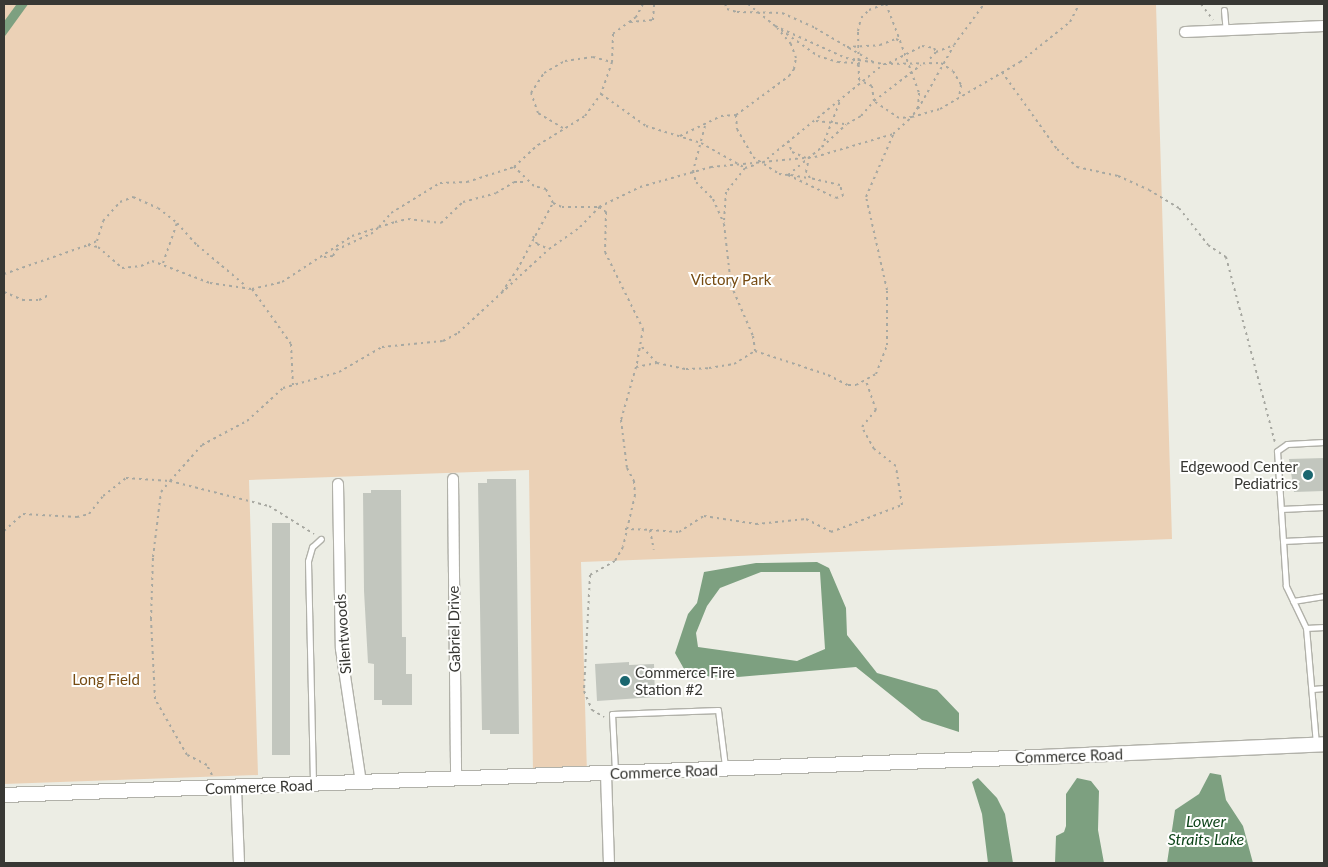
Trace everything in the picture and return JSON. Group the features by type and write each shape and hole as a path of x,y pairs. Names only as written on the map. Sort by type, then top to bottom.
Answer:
{"main road":[{"name":"Commerce Road","path":"4,795 456,780 1320,744"}],"street":[{"path":"1185,32 1324,26"},
{"name":"Gabriel Drive","path":"453,479 456,780"},
{"name":"Silentwoods","path":"338,484 341,649 361,783"},
{"path":"609,863 610,774"},
{"path":"236,788 239,863"}],"lane":[{"path":"1224,10 1226,31"},
{"path":"1320,744 1306,628 1286,586 1277,450 1287,444 1324,442"},
{"path":"1281,509 1324,507"},
{"path":"1283,541 1324,538"},
{"path":"313,785 308,561 312,547 321,539"},
{"path":"1293,601 1324,596"},
{"path":"1306,628 1324,627"},
{"path":"1313,689 1324,688"},
{"path":"610,774 612,714 718,710 725,769"}],"path":[{"path":"321,258 333,256 336,250 371,234 391,213 440,182 467,182 514,167 538,145 585,116 600,94 612,62 613,34 636,17 643,4"},
{"path":"629,22 653,20 654,4"},
{"path":"725,4 730,10 782,13 876,63"},
{"path":"748,4 775,26 818,56 856,63 921,64 928,62 943,64 953,71 961,85 959,98"},
{"path":"636,367 656,363 686,369 709,368 734,364 755,351 828,375 848,385 866,381 876,374 887,345 888,290 866,197 894,134 912,117 918,107 918,93 911,71 885,4 869,10 861,18 858,46 860,62 859,80"},
{"path":"912,117 954,45 984,4"},
{"path":"1201,4 1214,22 1214,32"},
{"path":"859,80 872,86 874,101 899,118 912,117 940,109 1002,72 1056,36 1070,22 1077,5"},
{"path":"775,26 860,62"},
{"path":"678,137 705,126 721,116 736,115 777,87 794,69 796,58 790,44 775,26"},
{"path":"846,46 858,46 896,39 900,41"},
{"path":"928,62 936,52 954,45"},
{"path":"889,63 904,53 927,46 936,52"},
{"path":"563,129 538,113 531,93 544,73 565,61 592,57 612,62"},
{"path":"853,59 860,69"},
{"path":"755,351 754,336 731,285 724,224 726,192 745,168 762,163 841,99 859,80 884,64"},
{"path":"788,175 847,124 861,116 874,101 921,64"},
{"path":"1002,72 1057,149 1077,167 1118,176 1149,190 1179,208 1208,245 1226,257 1277,450"},
{"path":"600,94 646,126 701,143 745,168"},
{"path":"822,147 841,99"},
{"path":"736,115 737,129 742,141 762,163 779,174 788,175 810,178 840,185 843,196 836,198 788,175"},
{"path":"816,120 831,124 847,124"},
{"path":"705,126 693,172 696,182 713,199 724,224"},
{"path":"88,245 98,247 122,268 141,266 152,261 163,263 210,284 252,289 282,282 352,236 408,219 441,223 462,202 496,193 514,182 526,182 546,189 553,203 562,207 599,206 640,187 693,172 739,163 762,163 809,158 894,134"},
{"path":"788,141 792,152 809,158"},
{"path":"809,158 806,172 810,178"},
{"path":"770,162 770,168"},
{"path":"514,167 526,182"},
{"path":"4,274 97,241 104,221 126,198 141,199 177,223 241,285 252,289 291,344 293,386"},
{"path":"499,296 517,270 533,236 553,203"},
{"path":"216,789 207,765 187,755 155,699 151,620 153,557 161,492 202,445 247,421 283,388 339,372 382,347 443,341 458,333 549,249 580,228 599,206"},
{"path":"599,206 606,212 608,222 605,252 638,315 642,329 641,346 621,420 627,468 634,481 635,495 625,529 623,547 615,561 590,575 583,665 584,691 592,710 612,723"},
{"path":"163,263 177,223"},
{"path":"533,236 536,244 549,249"},
{"path":"4,292 23,300 39,300 49,294"},
{"path":"641,346 649,358 656,363"},
{"path":"625,529 679,532 704,516 756,524 806,519 831,532 902,505 896,466 874,449 862,427 876,410 866,381"},
{"path":"4,531 23,514 77,517 89,514 103,496 126,478 170,480 269,506 321,539"},
{"path":"650,530 654,550"}],"green space":[{"name":"Victory Park","path":"4,4 1156,4 1172,539 581,562 587,774 533,775 529,470 249,480 258,775 4,784"}],"water":[{"path":"19,4 26,4 4,34 4,25"},
{"path":"817,562 829,568 846,608 847,635 877,673 937,690 959,713 959,732 922,720 856,667 738,677 688,676 675,653 688,614 697,603 704,572 756,563","holes":["761,572 820,572 825,649 797,661 698,647 696,633 707,606 720,588"]},
{"name":"Lower Straits Lake","path":"1210,773 1221,775 1226,800 1243,826 1253,863 1167,863 1175,810 1199,794"},
{"path":"978,778 997,798 1005,814 1013,863 988,863 982,814 972,782"},
{"path":"1077,778 1091,781 1099,791 1098,830 1104,863 1055,863 1056,836 1064,832 1066,826 1066,794"}],"building":[{"name":"Edgewood Center Pediatrics","path":"1324,458 1324,491 1294,492 1289,459"},
{"path":"487,479 516,479 519,734 490,734 490,730 482,730 478,483 487,483"},
{"path":"371,490 401,490 402,637 406,637 406,674 412,674 412,705 382,705 382,700 374,700 374,664 368,663 364,591 363,493 371,493"},
{"path":"272,523 290,523 290,755 272,755"},
{"name":"Commerce Fire Station #2","path":"629,662 629,665 654,664 655,697 597,701 595,664"}],"waterway":[{"path":"4,25 19,4"},
{"path":"4,34 26,4"}],"place":[{"name":"Edgewood Center Pediatrics","path":"1308,475"},
{"name":"Commerce Fire Station #2","path":"625,681"}],"park label":[{"name":"Long Field","path":"106,680"}]}
